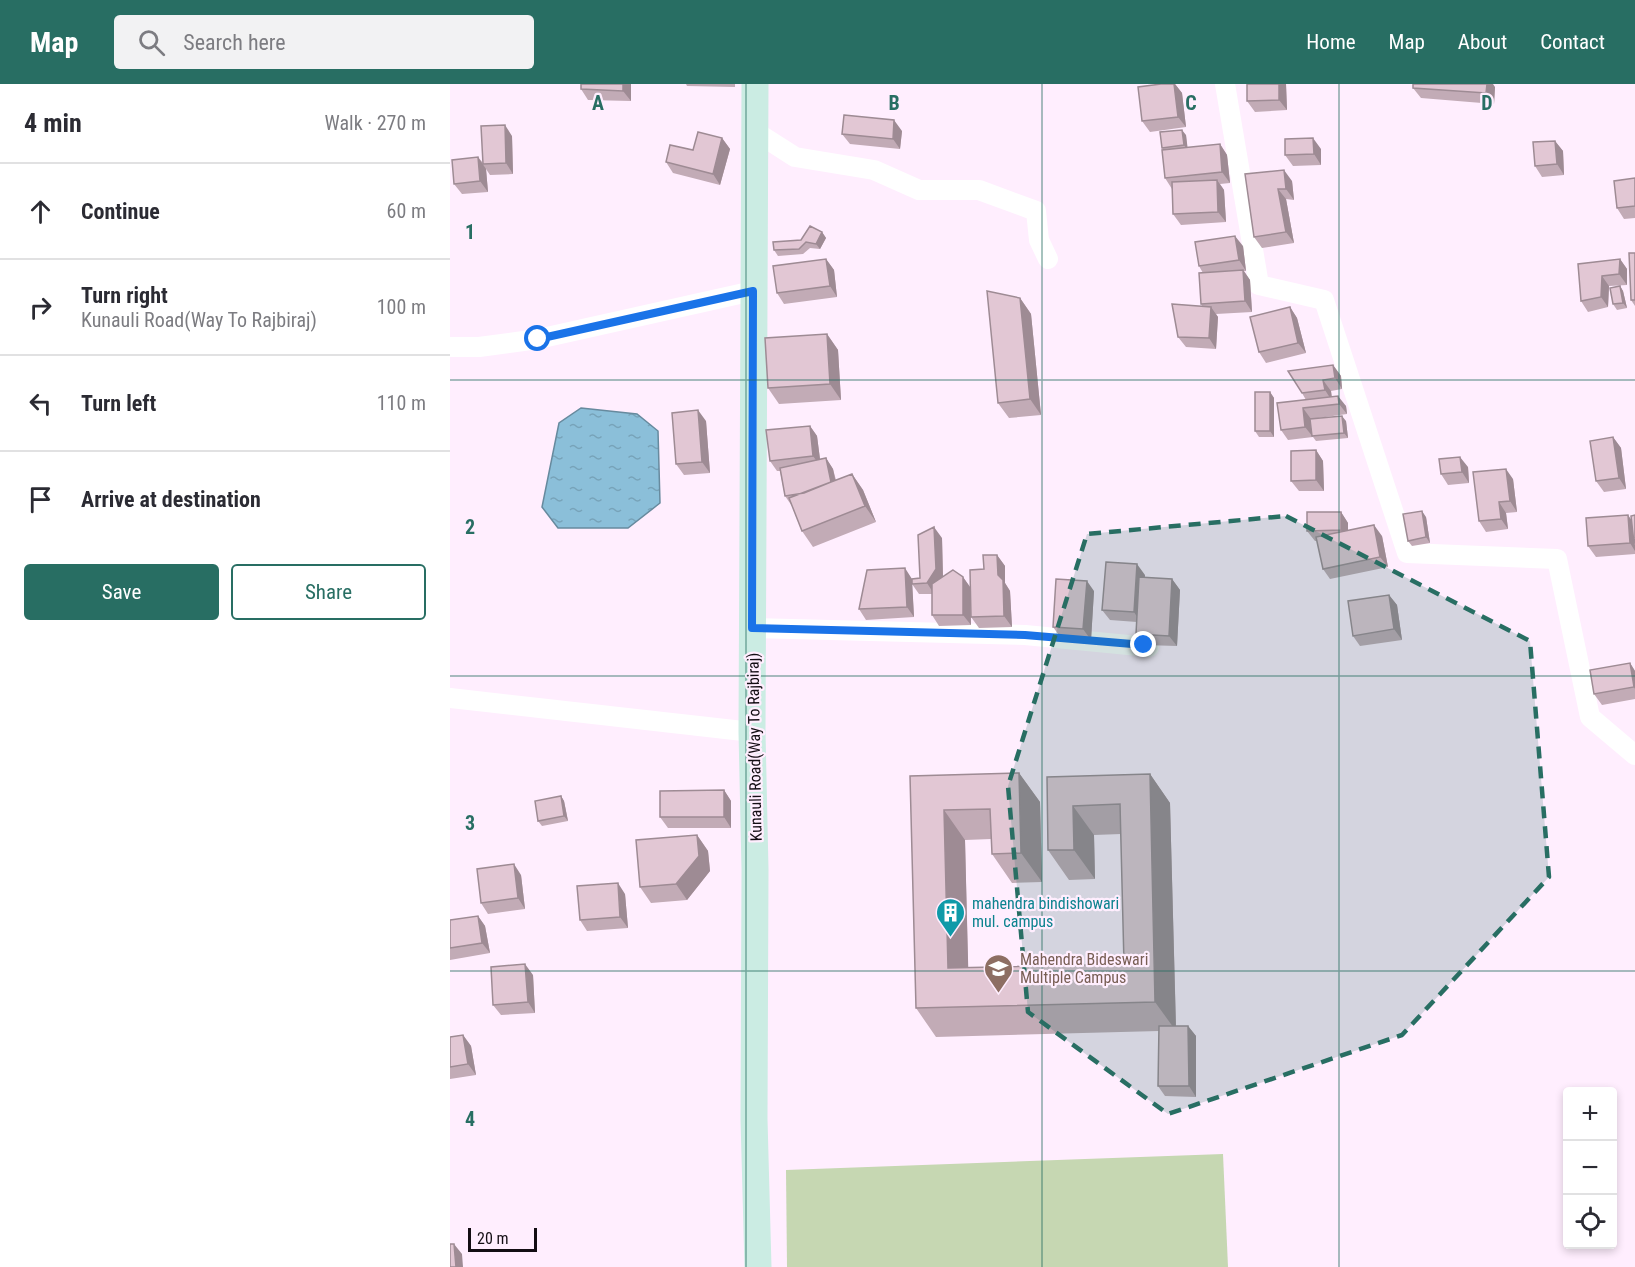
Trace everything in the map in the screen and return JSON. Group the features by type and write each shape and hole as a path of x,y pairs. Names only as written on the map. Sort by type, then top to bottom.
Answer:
{"main road":[{"name":"Kunauli Road(Way To Rajbiraj)","path":"755,84 752,732 755,869 754,1119 758,1267"}],"street":[{"path":"1226,84 1259,285 1324,300 1407,553 1557,558 1590,717 1635,755"},
{"path":"756,132 795,157 874,170 919,189 979,190 1036,210 1039,240 1047,259"},
{"path":"450,347 479,347 538,339 753,291"},
{"path":"752,628 1025,635 1149,647"},
{"path":"450,698 752,732"}],"highlighted area":[{"path":"1286,516 1530,641 1549,877 1402,1035 1168,1114 1028,1012 1008,786 1087,534"}],"green space":[{"path":"1223,1154 1228,1267 787,1267 786,1170"}],"water":[{"path":"581,408 637,414 658,431 660,503 628,528 558,528 542,507 559,423"}],"building":[{"path":"581,84 623,84 623,91 581,89"},
{"path":"1174,84 1178,117 1142,121 1138,87"},
{"path":"1247,84 1279,84 1279,100 1247,101"},
{"path":"1413,84 1487,84 1486,93 1413,88"},
{"path":"844,115 894,120 893,139 842,134"},
{"path":"505,125 506,163 483,164 481,126"},
{"path":"1182,130 1184,145 1162,148 1160,132"},
{"path":"698,132 722,138 713,174 666,162 670,145 693,150"},
{"path":"1313,138 1314,154 1285,155 1285,139"},
{"path":"1555,141 1557,164 1535,166 1533,142"},
{"path":"1220,144 1222,172 1165,178 1162,150"},
{"path":"478,157 480,181 454,184 452,160"},
{"path":"1284,170 1286,189 1278,189 1286,232 1254,237 1245,174"},
{"path":"1635,178 1635,206 1617,208 1614,181"},
{"path":"1217,180 1218,212 1173,214 1172,182"},
{"path":"810,226 822,232 816,244 806,242 799,249 774,250 773,242 801,240"},
{"path":"1235,236 1239,260 1199,266 1195,242"},
{"path":"1629,253 1635,253 1635,300 1631,300"},
{"path":"826,259 830,286 777,293 773,266"},
{"path":"1620,259 1619,274 1602,276 1601,297 1581,301 1578,264"},
{"path":"1243,270 1245,301 1201,304 1199,273"},
{"path":"1620,286 1623,303 1613,304 1610,288"},
{"path":"987,291 1020,298 1030,399 998,403"},
{"path":"1172,304 1211,307 1209,338 1178,337"},
{"path":"1290,307 1298,343 1259,352 1250,317"},
{"path":"827,334 830,384 768,388 765,338"},
{"path":"1333,365 1335,378 1323,380 1325,390 1302,393 1288,371"},
{"path":"1255,392 1270,392 1270,431 1255,431"},
{"path":"1338,396 1339,404 1303,408 1305,427 1281,430 1277,403"},
{"path":"698,410 702,462 676,464 672,413"},
{"path":"1342,416 1344,433 1312,436 1310,419"},
{"path":"810,426 813,456 770,461 766,430"},
{"path":"1613,437 1619,478 1596,481 1590,441"},
{"path":"1316,450 1316,480 1291,481 1291,451"},
{"path":"1460,457 1462,472 1441,474 1439,459"},
{"path":"826,458 831,482 804,493 785,496 780,468"},
{"path":"1506,469 1510,501 1499,502 1501,519 1479,521 1473,472"},
{"path":"852,474 865,506 802,531 789,498"},
{"path":"1422,511 1426,537 1408,541 1403,514"},
{"path":"1307,512 1341,512 1341,530 1307,531"},
{"path":"1628,515 1630,543 1588,546 1586,518"},
{"path":"1635,515 1635,543 1634,543 1631,516"},
{"path":"1374,525 1380,557 1323,569 1316,537"},
{"path":"934,527 936,569 927,583 912,584 912,579 920,578 918,535"},
{"path":"983,555 997,555 998,575 1003,580 1004,616 971,617 970,570 984,569"},
{"path":"1106,562 1137,564 1134,612 1102,610"},
{"path":"905,568 907,607 859,609 867,570"},
{"path":"953,570 963,577 963,615 932,615 932,584"},
{"path":"1139,577 1172,579 1169,636 1136,634"},
{"path":"1056,579 1087,581 1083,629 1053,627"},
{"path":"1389,595 1394,629 1353,636 1348,601"},
{"path":"1630,663 1634,687 1594,694 1590,670"},
{"path":"1019,773 1021,853 992,854 990,809 944,810 948,968 1124,964 1120,804 1073,806 1074,850 1048,850 1047,777 1150,774 1155,1002 916,1008 910,776"},
{"path":"724,790 724,817 660,817 660,791"},
{"path":"561,796 564,816 538,821 535,801"},
{"path":"697,835 699,856 676,884 640,887 636,840"},
{"path":"514,864 518,898 481,903 477,869"},
{"path":"618,883 620,917 580,920 577,886"},
{"path":"478,916 482,943 450,948 450,920"},
{"path":"525,964 528,1002 493,1005 491,967"},
{"path":"1159,1026 1188,1026 1189,1086 1158,1086"},
{"path":"463,1035 468,1064 450,1067 450,1037"},
{"path":"450,1244 454,1244 456,1267 450,1267"}],"place":[{"name":"mahendra bindishowari mul. campus","path":"951,938"},
{"name":"Mahendra Bideswari Multiple Campus","path":"999,994"}],"route":[{"path":"538,339 753,291 752,628 1025,635 1144,645"}]}
